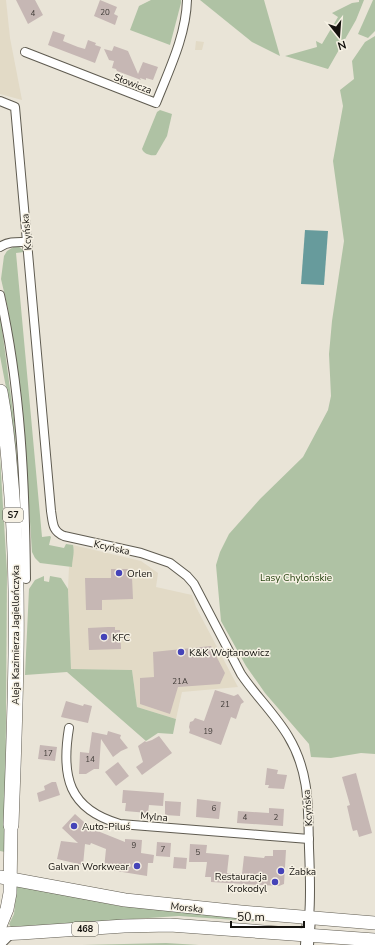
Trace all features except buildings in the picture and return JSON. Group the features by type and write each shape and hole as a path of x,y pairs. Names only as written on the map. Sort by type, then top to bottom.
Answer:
{"highway":[{"name":"Aleja Kazimierza Jagiellończyka","path":"0,392 8,456 16,565 16,639 11,825"},
{"path":"16,639 23,618 27,592 26,579"}],"main road":[{"name":"Aleja Kazimierza Jagiellończyka","path":"4,931 10,893 5,877 11,825"},
{"name":"Morska","path":"5,877 125,900 375,923"},
{"name":"Morska","path":"4,931 170,925 307,940 375,940"}],"street":[{"name":"Słowicza","path":"24,52 156,103 179,43 186,13 187,0"},
{"name":"Kcyńska","path":"0,101 16,107 52,515 55,530 64,536 150,556 170,563 187,576 194,584 241,674 280,723 296,751 303,773 308,802 310,893 307,940"},
{"path":"0,247 4,244 12,242 27,242"},
{"path":"0,295 9,346 20,439 25,498 26,579"},
{"name":"Mylna","path":"70,728 66,759 70,784 80,802 106,820 120,824 309,839"},
{"path":"0,945 4,931"}],"shaded area":[{"path":"0,0 6,0 10,38 22,100 0,94"},
{"path":"196,41 204,42 202,50 195,50"},
{"path":"73,545 141,561 158,573 156,587 192,595 196,607 238,687 182,692 176,719 137,707 132,670 71,669 68,589 69,567 72,566"}],"green space":[{"path":"151,0 181,0 170,45 130,30 139,6"},
{"path":"200,0 264,0 280,56 252,42"},
{"path":"359,0 364,0 356,20 328,69 285,56 317,47 316,41 322,44 338,17 332,13 352,3 359,2"},
{"path":"373,0 375,0 375,31 368,38 358,34"},
{"name":"Lasy Chylońskie","path":"375,36 375,754 361,753 331,758 311,757 309,744 265,693 246,666 221,621 216,565 220,552 229,534 260,499 303,457 328,410 331,396 329,354 332,321 344,241 333,161 343,106 340,90 354,79 352,61 365,42"},
{"path":"160,110 172,114 167,136 156,155 149,155 142,149 157,112"},
{"path":"15,246 18,246 24,252 16,253 42,537 51,537 49,545 64,548 66,544 73,545 74,553 72,567 40,563 32,552 23,414 8,309 1,279 4,256 7,251"},
{"path":"0,314 14,419 23,536 23,590 8,398 0,356"},
{"path":"0,456 7,572 5,852 0,851"},
{"path":"44,576 44,581 49,582 50,576 61,578 68,589 71,669 132,670 137,707 176,719 173,734 158,733 146,741 67,672 25,675 29,589 35,580"},
{"path":"17,885 119,906 262,919 262,922 179,916 11,927 9,924 14,914"},
{"path":"166,943 199,945 82,945"}],"water":[{"path":"305,230 328,231 324,285 301,284"}],"place":[{"name":"Orlen","path":"119,573"},
{"name":"KFC","path":"104,637"},
{"name":"K&K Wojtanowicz","path":"181,652"},
{"name":"Auto-Piluś","path":"74,826"},
{"name":"Galvan Workwear","path":"137,866"},
{"name":"Żabka","path":"281,871"},
{"name":"Restauracja Krokodyl","path":"275,882"}]}
